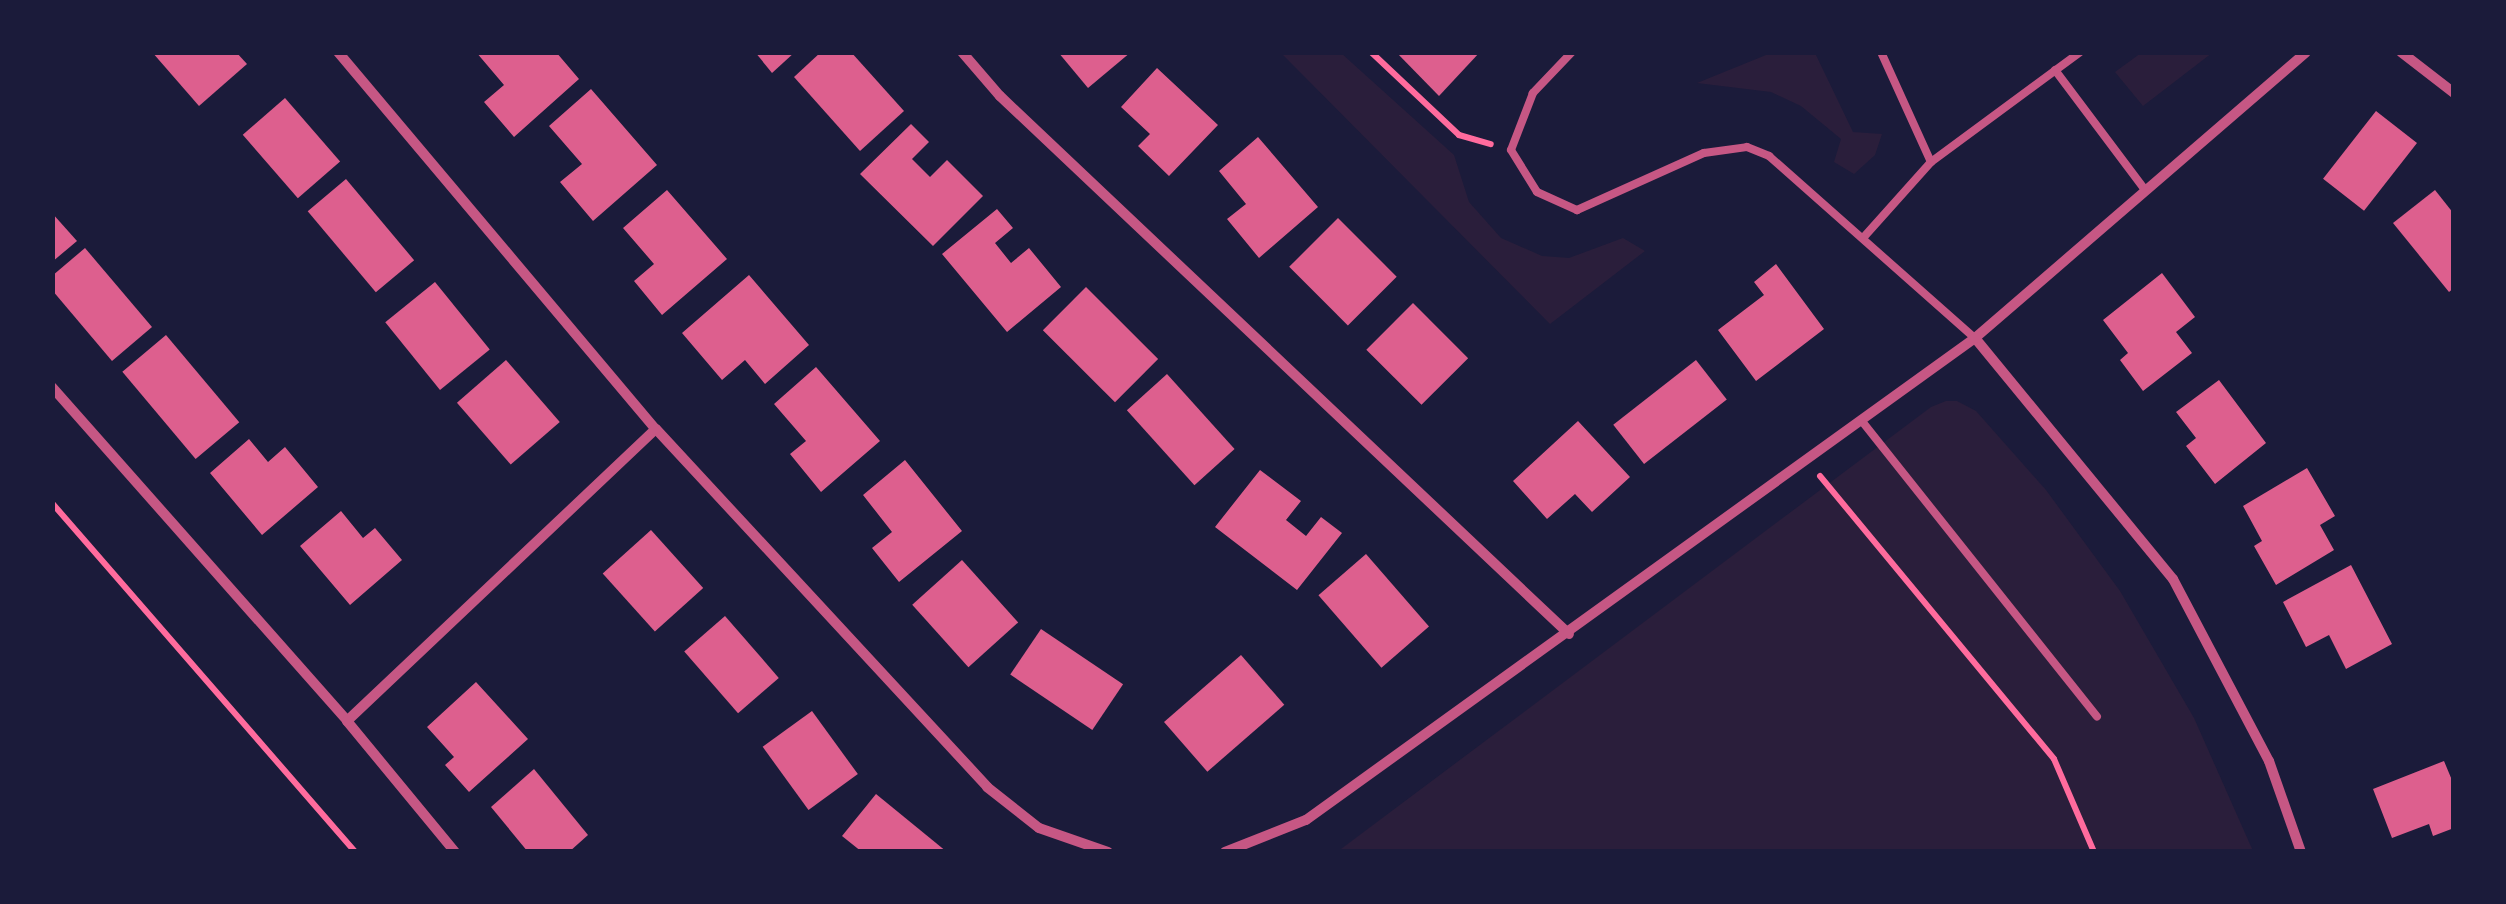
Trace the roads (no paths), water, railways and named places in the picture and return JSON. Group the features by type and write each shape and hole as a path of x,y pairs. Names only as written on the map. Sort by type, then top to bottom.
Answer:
{"street":[{"path":"338,52 656,429 987,787 1039,828 1108,852"},
{"path":"962,52 1000,96 1570,634"},
{"path":"1226,852 1306,820 1570,634 1975,338 2306,52"},
{"path":"2401,52 2454,93"},
{"path":"1975,338 2172,579 2269,762 2301,852"},
{"path":"52,387 347,721 455,852"},
{"path":"347,721 656,429"}],"lane":[{"path":"1572,52 1533,94 1512,150 1537,192 1577,210 1704,154 1747,148 1769,156 1975,338"},
{"path":"1881,52 1932,162"},
{"path":"1863,238 1932,162 2080,52"},
{"path":"2055,70 2146,191"},
{"path":"1861,420 2097,717"}]}
